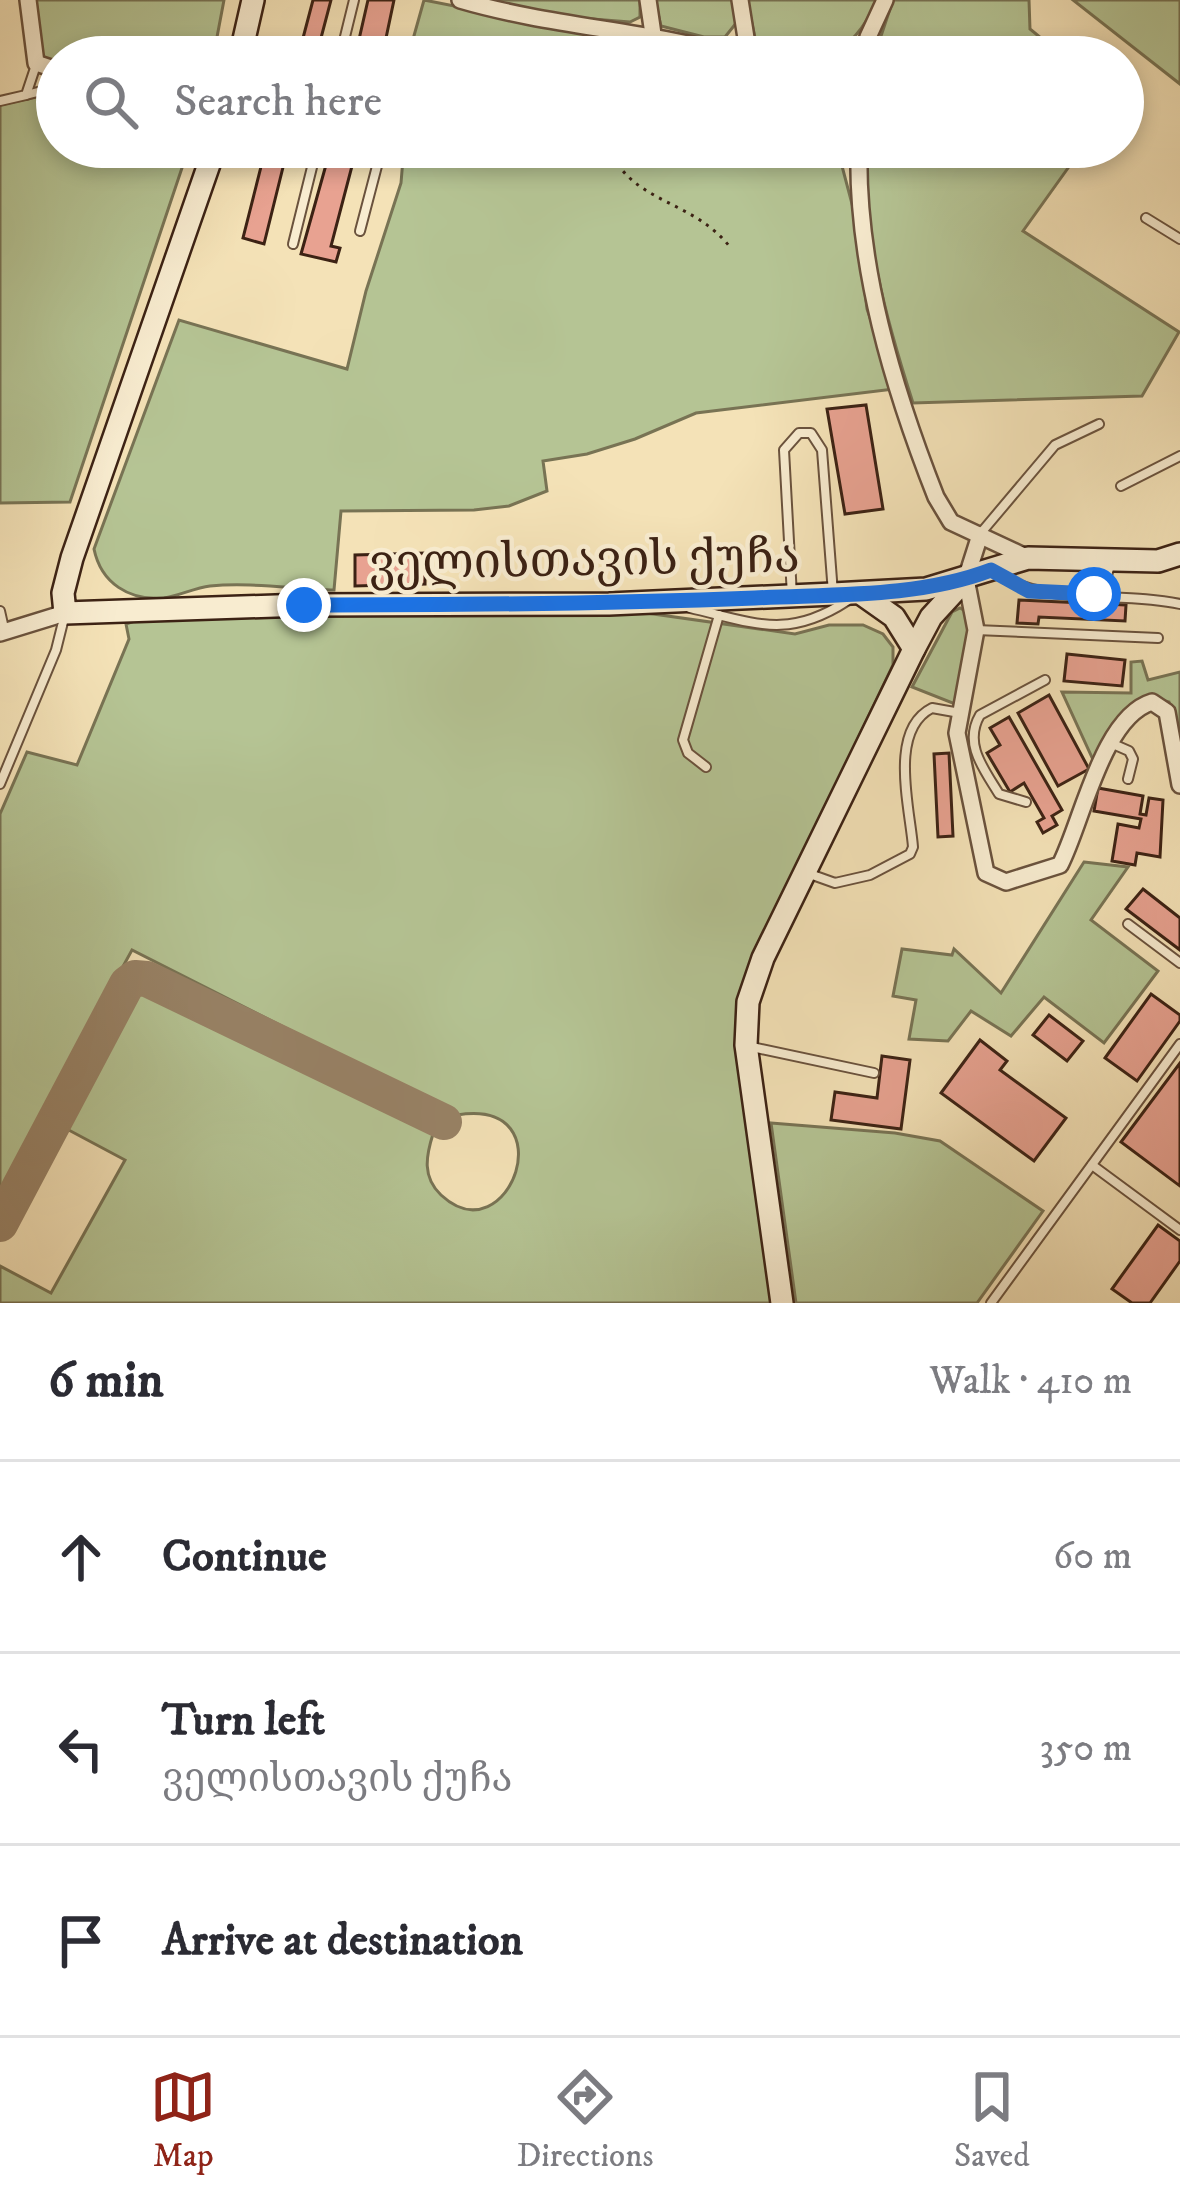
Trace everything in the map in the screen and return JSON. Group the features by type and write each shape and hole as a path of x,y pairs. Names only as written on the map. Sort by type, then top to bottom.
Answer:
{"street":[{"path":"28,0 36,56"},
{"path":"245,36 254,0"},
{"path":"460,0 580,27 661,36"},
{"path":"648,0 653,34"},
{"path":"740,0 743,36"},
{"path":"868,36 885,0"},
{"path":"2,633 65,613 63,593 72,557 207,168"},
{"path":"854,168 858,180"},
{"path":"858,168 876,308 936,497 951,522 1028,558"},
{"path":"782,1303 746,1045 748,1002 763,958 914,649 931,617 966,580 980,535"},
{"name":"ველისთავის ქუჩა","path":"65,613 659,602 860,593 926,589 1028,558 1158,561 1180,554"},
{"path":"966,580 976,630 957,733 982,865 991,877 1006,882 1060,865 1090,786 1112,744 1134,712 1152,702 1168,712 1180,785"},
{"path":"860,593 894,617 914,649"}],"lane":[{"path":"345,36 354,0"},
{"path":"26,95 36,66"},
{"path":"0,101 36,92"},
{"path":"293,244 312,168"},
{"path":"360,231 376,168"},
{"path":"1146,218 1180,239"},
{"path":"980,535 1055,445 1099,424"},
{"path":"792,596 784,450 800,433 819,439 822,450 833,594"},
{"path":"1121,486 1180,456"},
{"path":"1094,594 1111,571 1110,560"},
{"path":"991,570 1029,591 1180,604"},
{"path":"659,602 790,627 820,619 860,593"},
{"path":"0,611 2,633"},
{"path":"0,784 56,650 65,613"},
{"path":"706,767 688,753 682,740 719,615"},
{"path":"976,630 1158,638"},
{"path":"1026,802 999,794 973,748 974,724 980,715 1045,680"},
{"path":"806,872 836,883 870,875 910,854 906,751 910,733 916,721 932,709 960,713"},
{"path":"1112,744 1133,759 1128,779"},
{"path":"965,778 983,768"},
{"path":"1128,924 1180,963"},
{"path":"991,1303 1180,1044"},
{"path":"746,1045 874,1073"},
{"path":"1092,1165 1180,1230"}],"path":[{"path":"620,168 630,183 668,199 715,228 730,247"}],"green space":[{"path":"34,0 224,0 217,36 38,36"},
{"path":"424,0 607,36 414,36"},
{"path":"480,0 640,0 640,17 630,22 580,18"},
{"path":"655,0 734,0 737,22 726,36 700,36 661,26"},
{"path":"747,0 877,0 855,36 755,36"},
{"path":"893,0 1029,0 1030,29 1038,36 881,36"},
{"path":"1073,0 1180,0 1180,84 1144,56 1144,36 1119,36"},
{"path":"36,97 36,168 182,168 70,502 0,503 0,105"},
{"path":"402,168 843,168 856,219 867,309 894,389 696,413 635,439 543,461 547,491 509,506 341,511 334,590 225,585 151,598 118,587 103,571 94,549 179,320 347,369"},
{"path":"866,168 1068,168 1023,231 1179,332 1142,396 913,403 878,277"},
{"path":"960,608 967,612 971,631 955,704 912,687 952,612"},
{"path":"618,609 795,634 829,625 863,625 883,634 893,647 893,665 751,963 773,1303 0,1303 0,1266 51,1293 125,1160 63,1127 139,992 151,991 433,1134 427,1158 431,1181 441,1195 466,1209 488,1207 505,1193 516,1172 518,1149 510,1129 491,1116 457,1115 132,950 0,1191 0,814 27,752 77,765 129,639 126,624 143,618"},
{"path":"1142,661 1148,680 1180,672 1180,742 1169,702 1149,697 1095,764 1062,692 1131,693 1131,662"},
{"path":"1084,862 1128,867 1091,920 1158,971 1104,1043 1044,997 1011,1036 971,1011 948,1041 909,1039 916,1000 893,996 902,949 952,955 954,949 1001,993"},
{"path":"771,1123 940,1141 1043,1211 977,1303 796,1303"}],"building":[{"path":"313,0 331,0 322,36 304,36"},
{"path":"368,0 394,0 386,36 360,36"},
{"path":"261,168 283,168 264,244 243,238"},
{"path":"325,168 351,168 331,246 340,248 336,262 301,254"},
{"path":"866,405 883,509 845,514 827,409"},
{"path":"425,553 425,584 355,586 355,555"},
{"path":"1019,600 1126,605 1125,621 1039,617 1038,624 1017,623"},
{"path":"1067,654 1125,660 1122,686 1064,681"},
{"path":"1049,695 1089,769 1058,786 1018,713"},
{"path":"1009,717 1062,810 1052,816 1057,825 1043,833 1037,822 1044,818 1024,783 1010,792 987,753 1000,745 990,728"},
{"path":"949,753 953,836 938,837 934,754"},
{"path":"1098,788 1143,796 1140,814 1146,815 1149,798 1163,800 1160,857 1137,853 1135,865 1112,861 1118,824 1139,828 1141,819 1094,811"},
{"path":"1143,889 1180,918 1180,950 1126,909"},
{"path":"1151,994 1180,1015 1180,1021 1137,1081 1105,1058"},
{"path":"1049,1015 1083,1041 1067,1061 1033,1035"},
{"path":"980,1040 1007,1061 1000,1070 1066,1118 1034,1161 941,1093"},
{"path":"882,1056 910,1060 901,1129 831,1120 835,1092 877,1098"},
{"path":"1180,1063 1180,1186 1121,1142"},
{"path":"1158,1225 1180,1241 1180,1261 1150,1303 1132,1303 1112,1289"}],"taxiway":[{"path":"0,1224 127,984 135,978 147,979 444,1122"}],"route":[{"path":"304,605 609,604 833,594 926,589 991,570 1029,591 1094,594"}]}
